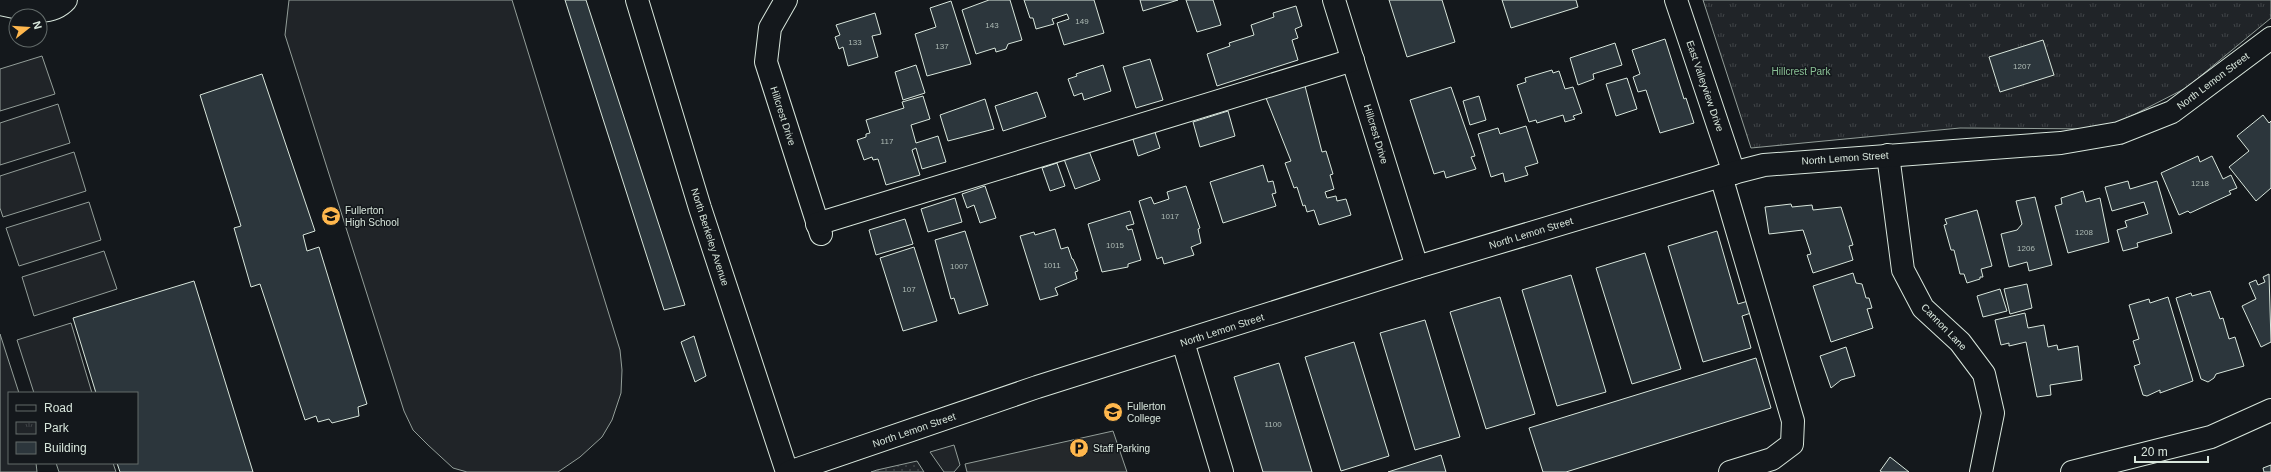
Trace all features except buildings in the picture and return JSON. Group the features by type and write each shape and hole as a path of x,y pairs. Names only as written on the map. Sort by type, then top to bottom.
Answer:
{"street":[{"path":"0,4 40,12 60,6 66,0"},
{"name":"North Berkeley Avenue","path":"636,0 700,208 788,472"},
{"name":"Hillcrest Drive","path":"786,0 770,28 766,62 819,229 1353,60"},
{"name":"Hillcrest Drive","path":"1334,0 1417,267"},
{"name":"East Valleyview Drive","path":"1676,0 1728,174 1793,421 1792,444 1772,459 1730,472"},
{"name":"North Lemon Street","path":"788,472 1037,387 1417,267 1728,174 1764,165 2061,142 2119,132 2172,112 2271,38"},
{"name":"Cannon Lane","path":"1888,155 1903,270 1923,308 1960,342 1984,374 1993,414 1981,472"},
{"path":"1183,342 1222,472"},
{"path":"2072,472 2211,437 2271,410"}],"green space":[{"path":"289,0 512,0 620,350 622,370 621,393 612,420 602,437 580,457 558,472 467,472 453,468 413,430 404,411 285,35"},
{"name":"Hillcrest Park","path":"1703,0 2271,0 2271,18 2186,88 2106,129 1960,128 1751,148"},
{"path":"42,56 55,94 0,111 0,69"},
{"path":"58,104 70,143 0,165 0,123"},
{"path":"74,152 86,191 3,217 0,208 0,176"},
{"path":"89,202 101,240 19,266 6,228"},
{"path":"104,251 117,289 34,316 22,277"},
{"path":"71,323 92,392 34,392 17,340"},
{"path":"0,334 19,392 8,392 8,464 36,464 37,472 0,472"},
{"path":"954,445 960,465 954,472 944,472 930,452"},
{"path":"917,461 924,472 871,472 877,470"},
{"path":"56,464 113,464 116,472 59,472"}],"shaded area":[{"name":"Staff Parking","path":"1113,431 1127,472 967,472 965,464"}],"place":[{"name":"Fullerton High School","path":"331,216"},
{"name":"Fullerton College","path":"1113,412"},
{"name":"Staff Parking","path":"1079,448"}]}
